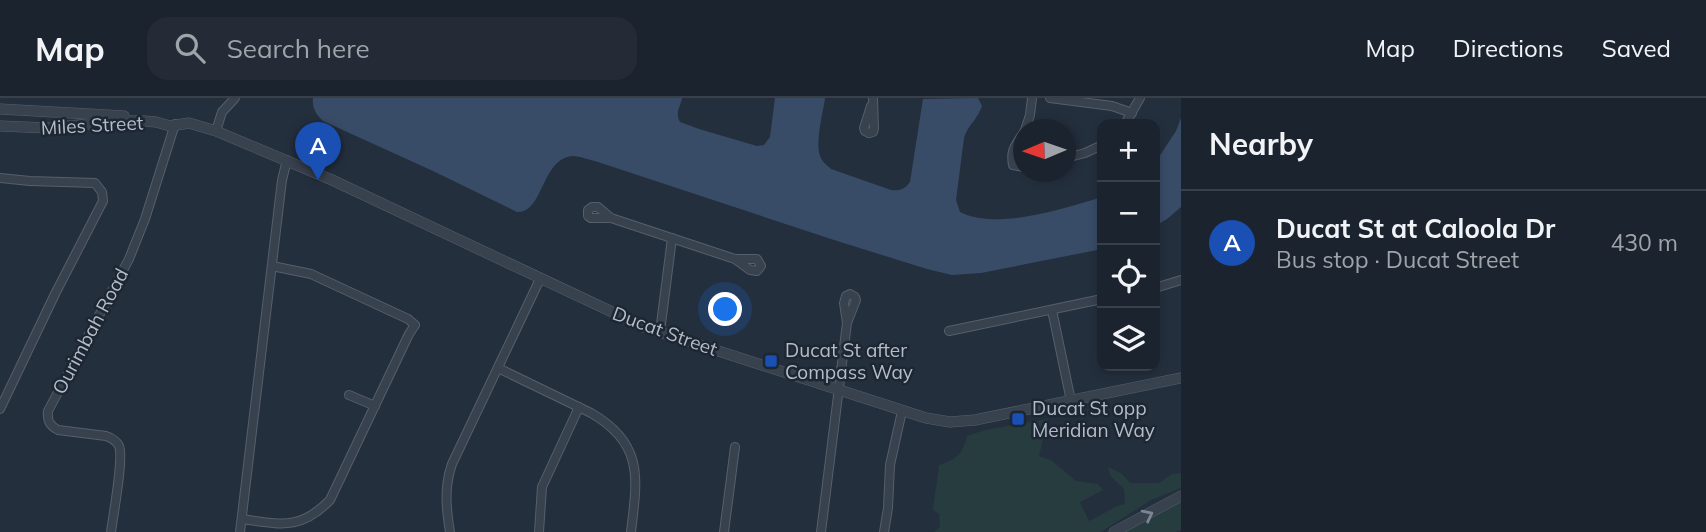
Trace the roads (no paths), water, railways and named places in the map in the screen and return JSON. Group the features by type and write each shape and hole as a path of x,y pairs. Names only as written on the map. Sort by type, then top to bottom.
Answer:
{"street":[{"path":"216,131 222,112 235,98"},
{"path":"1028,119 1032,98"},
{"path":"1050,98 1112,106 1132,113"},
{"path":"1128,119 1140,99"},
{"name":"Miles Street","path":"0,109 163,118 175,124"},
{"name":"Miles Street","path":"0,126 48,128 128,121 156,122 170,126 175,124"},
{"name":"Ducat Street","path":"175,124 189,123 216,131 287,160 633,322 839,391 937,420 958,422 1181,378"},
{"name":"Ourimbah Road","path":"111,532 120,457 118,443 106,436 58,430 48,421 48,411 129,259 145,219 175,124"},
{"path":"1013,147 1013,165"},
{"path":"1076,156 1097,148"},
{"path":"240,532 282,180 287,160"},
{"path":"0,178 95,183 102,192 103,201 0,409"},
{"path":"611,218 735,259"},
{"path":"660,332 672,238"},
{"path":"242,519 284,524 301,521 330,500 415,325 408,319 311,274 272,266"},
{"path":"450,532 445,500 452,464 540,279"},
{"path":"1160,286 1181,280"},
{"path":"949,331 1097,300"},
{"path":"1052,310 1071,401"},
{"path":"821,532 847,323"},
{"path":"498,368 600,418 623,440 630,453 636,478 631,532"},
{"path":"349,395 375,406"},
{"path":"539,532 542,487 579,407"},
{"path":"884,532 890,465 902,411"},
{"path":"724,532 735,447"},
{"path":"1114,532 1181,496"}],"water":[{"path":"313,98 682,98 678,113 680,122 757,146 764,145 770,137 775,98 825,98 818,143 822,160 831,169 894,190 902,189 910,182 923,99 978,98 982,106 964,138 956,200 960,212 975,217 1011,219 1051,212 1097,198 1097,250 981,273 952,275 573,156 563,159 555,166 533,204 526,210 517,212 323,121 313,105"},
{"path":"1181,118 1181,207 1160,223 1160,155"}],"place":[{"name":"Ducat St at Caloola Dr","path":"318,180"},
{"name":"Ducat St after Compass Way","path":"771,361"},
{"name":"Ducat St opp Meridian Way","path":"1018,419"}]}
